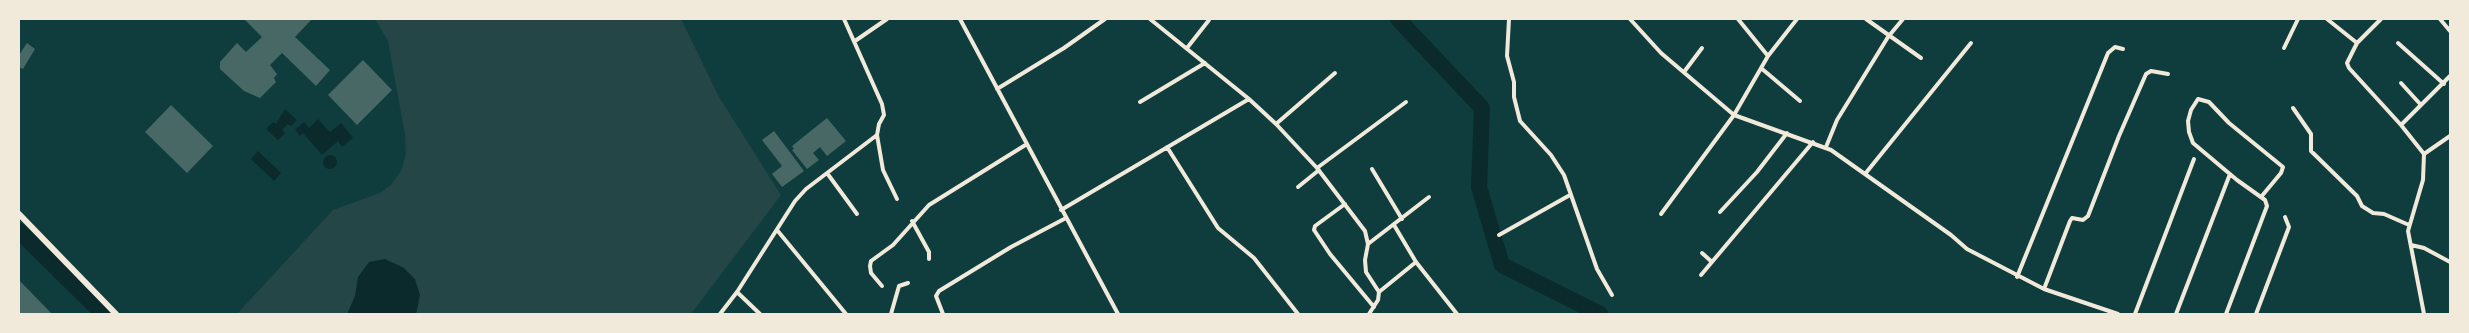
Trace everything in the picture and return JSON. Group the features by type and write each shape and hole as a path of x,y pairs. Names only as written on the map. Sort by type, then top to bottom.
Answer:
{"main road":[{"path":"19,214 116,314"}],"street":[{"path":"844,19 855,42 884,114 879,124 877,135 883,170 897,199"},
{"path":"855,42 887,19"},
{"path":"960,19 1118,314"},
{"path":"997,89 1064,48 1105,19"},
{"path":"1509,19 1507,56 1514,82 1514,97 1520,121 1551,154 1564,174 1570,195 1597,269 1612,295"},
{"path":"1630,19 1661,53 1734,115 1826,147 1951,235 1967,249 2017,277 2044,289 2118,314"},
{"path":"1738,19 1768,56"},
{"path":"1661,214 1734,115 1768,56 1797,19"},
{"path":"1866,19 1888,37 1921,58"},
{"path":"1826,147 1837,120 1888,37 1903,19"},
{"path":"2284,48 2298,19"},
{"path":"2327,19 2357,44"},
{"path":"2380,19 2357,44 2348,58 2349,68 2401,125 2424,154 2424,180 2409,225 2410,245 2424,314"},
{"path":"2440,19 2450,31"},
{"path":"1153,20 1249,99 1276,124 1318,169 1365,231 1368,244 1365,260 1366,272 1379,292"},
{"path":"1187,48 1209,20"},
{"path":"1865,174 1971,43"},
{"path":"2398,44 2444,84"},
{"path":"2017,277 2108,53 2115,47 2123,50"},
{"path":"1684,72 1702,48"},
{"path":"1140,102 1204,63"},
{"path":"1761,68 1800,101"},
{"path":"2044,289 2070,221 2076,217 2086,219 2088,216 2119,136 2146,74 2151,71 2168,74"},
{"path":"1276,124 1335,73"},
{"path":"2401,125 2444,84 2450,76"},
{"path":"2402,83 2421,105"},
{"path":"1061,210 1249,99"},
{"path":"2226,314 2266,212 2266,200 2261,197 2230,174 2200,149 2191,137 2188,121 2191,110 2198,99 2209,102 2229,123 2283,167 2281,173 2261,197"},
{"path":"1298,187 1318,169 1406,102"},
{"path":"2293,108 2311,134 2311,152 2357,196 2362,206 2373,213 2384,214 2409,225"},
{"path":"1720,212 1757,172 1787,133"},
{"path":"720,314 737,292 777,230 806,189 877,135"},
{"path":"2424,154 2450,136"},
{"path":"1701,275 1813,142"},
{"path":"882,286 871,273 871,261 893,245 912,221 929,205 1027,144"},
{"path":"1167,148 1218,228 1254,258 1298,314"},
{"path":"2135,314 2194,159"},
{"path":"1372,169 1402,219"},
{"path":"827,173 857,214"},
{"path":"2176,314 2230,174"},
{"path":"1499,235 1570,195"},
{"path":"1368,244 1429,197"},
{"path":"1345,204 1315,226 1314,230 1330,254 1374,307"},
{"path":"2256,314 2289,227 2285,217"},
{"path":"942,314 936,296 939,291 1066,218"},
{"path":"912,221 929,252 929,259"},
{"path":"1394,225 1416,262 1457,314"},
{"path":"777,230 846,314"},
{"path":"2410,245 2424,248 2450,262"},
{"path":"1702,253 1712,262"},
{"path":"1369,314 1374,307 1379,292 1416,262"},
{"path":"891,314 899,286 908,283"},
{"path":"737,292 760,314"}],"shaded area":[{"path":"375,19 681,19 719,97 781,195 691,314 237,314 333,210 380,193 391,185 401,171 406,154 405,135 388,41"},
{"path":"285,109 297,120 291,126 288,124 282,130 285,133 278,140 266,129 273,122 276,124"},
{"path":"318,119 330,132 341,123 353,138 342,147 338,141 322,155 303,133 300,136 295,130 304,122 309,128"},
{"path":"258,151 281,173 274,181 251,159"},
{"path":"327,155 333,155 337,159 337,165 333,169 327,169 323,165 323,159"},
{"path":"385,259 404,268 415,279 420,295 416,314 347,314 355,296 358,277 369,262"}],"building":[{"path":"244,19 312,19 295,37 330,70 316,86 282,53 270,65 277,74 274,78 276,82 260,98 244,91 220,69 220,62 237,43 246,52 262,37"},
{"path":"27,43 35,49 23,69 19,67 19,55"},
{"path":"363,60 392,90 357,125 328,95"},
{"path":"171,105 213,146 187,173 145,132"},
{"path":"827,118 846,141 827,156 820,147 813,153 819,160 807,169 792,150 794,149 792,146"},
{"path":"774,131 804,171 782,187 772,174 782,166 762,140"},
{"path":"19,280 52,314 19,314"}],"waterway":[{"path":"1398,19 1482,108 1479,187 1502,265 1600,314"},
{"path":"19,231 103,314"}]}
